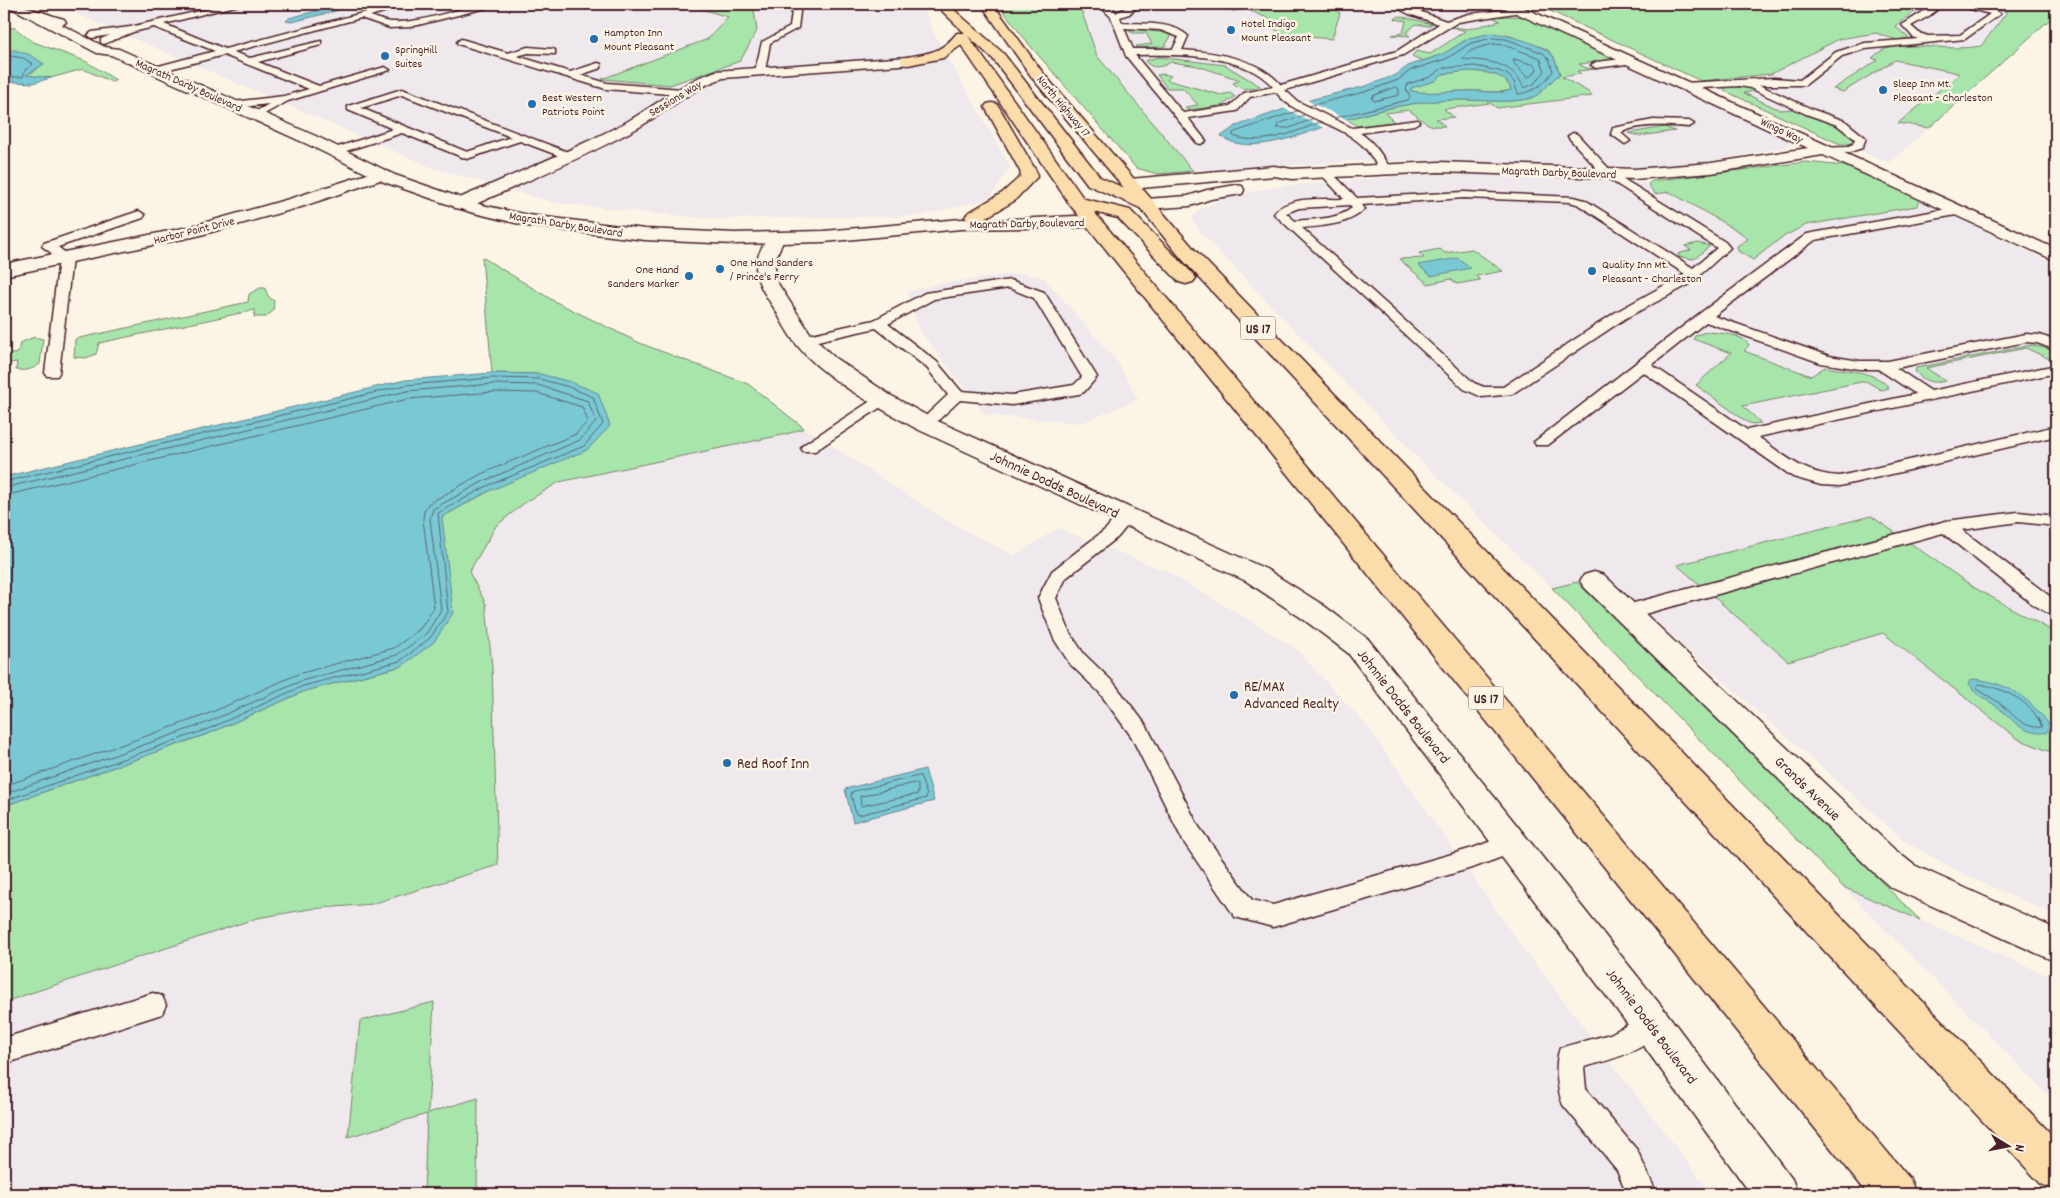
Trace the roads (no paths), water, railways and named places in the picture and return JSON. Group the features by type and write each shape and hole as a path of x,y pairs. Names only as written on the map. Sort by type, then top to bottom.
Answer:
{"highway":[{"name":"North Highway 17","path":"987,4 1038,76 1146,204"},
{"name":"US 17","path":"946,7 962,36 1076,209 1895,1194"},
{"path":"946,7 998,56 1094,181 1146,204"},
{"path":"908,61 945,54 951,50 962,36"},
{"path":"968,220 1008,197 1029,177 1028,171 985,92 990,78"},
{"name":"US 17","path":"1146,204 1188,254 2056,1169"},
{"path":"1076,209 1124,214 1278,374 1327,401"}],"street":[{"name":"Magrath Darby Boulevard","path":"10,4 92,35 109,47 154,70 336,151 380,174 461,204 552,225 677,239 775,240 836,237 968,220 1001,210 1039,206"},
{"name":"Wingo Way","path":"1514,7 2056,256"},
{"name":"Magrath Darby Boulevard","path":"43,18 45,22 102,50 109,47"},
{"name":"Sessions Way","path":"461,204 569,156 630,126 700,81 721,74 908,61"},
{"name":"Magrath Darby Boulevard","path":"1130,184 1274,170 1292,174 1384,168 1439,167 1608,174 1673,172 1825,150"},
{"name":"Harbor Point Drive","path":"4,270 191,232 295,203 380,174"},
{"name":"Magrath Darby Boulevard","path":"1146,204 1190,201 1207,195 1279,183 1288,179 1292,174"},
{"name":"Magrath Darby Boulevard","path":"968,220 980,226 1063,220 1076,209"},
{"name":"Johnnie Dodds Boulevard","path":"775,240 765,260 767,282 804,340 827,363 882,400 925,424 1256,575 1313,612 1358,646 1652,1025 1777,1194"},
{"name":"Grands Avenue","path":"1594,581 1883,860 1902,876 2056,946"}],"lane":[{"path":"92,35 130,30 239,4"},
{"path":"154,70 406,4"},
{"path":"370,30 410,24 498,4"},
{"path":"760,71 766,42 794,28 797,4"},
{"path":"1107,4 1130,52 1201,140"},
{"path":"1116,21 1137,4"},
{"path":"1394,4 1446,24"},
{"path":"1927,39 1916,35 1906,25 1940,4"},
{"path":"1684,86 1774,81 1802,83 1839,54 1865,46 1914,42 1927,39 1962,38 1996,14 1990,10 1962,4"},
{"path":"1181,116 1233,109 1247,95 1278,89 1400,54 1446,24 1514,7"},
{"path":"362,16 390,26"},
{"path":"1116,21 1167,29 1184,36 1176,52"},
{"path":"155,24 318,89"},
{"path":"109,47 130,30"},
{"path":"461,42 606,86 682,92"},
{"path":"248,62 318,43"},
{"path":"507,56 528,50 552,52"},
{"path":"1130,52 1176,52 1227,59 1251,68 1269,78 1290,101 1350,131 1368,144 1384,168"},
{"path":"1596,65 1631,61"},
{"path":"584,62 598,66"},
{"path":"571,75 598,66"},
{"path":"233,105 285,99 385,70"},
{"path":"1746,84 1840,123 1861,138 1858,146 1847,150 1825,150"},
{"path":"519,138 467,156 352,108 402,92 569,156"},
{"path":"257,116 285,99"},
{"path":"1350,131 1414,122"},
{"path":"1625,141 1616,134 1618,130 1626,127 1659,123 1689,124"},
{"path":"336,151 403,129"},
{"path":"1573,136 1608,174 1724,248 1685,282 1621,315 1507,391 1482,392 1469,386 1280,214 1283,210 1297,205 1464,195 1570,200 1581,202 1694,274"},
{"path":"1292,225 1354,215 1358,209 1353,201 1324,171"},
{"path":"1542,442 1644,365 1704,316 1811,237 1958,211"},
{"path":"52,373 66,258 48,246 138,215"},
{"path":"804,340 879,323 930,296 1010,284 1039,294 1090,377 1079,389 1012,400 956,394 932,366 879,323"},
{"path":"1704,316 1826,360 1848,364 1881,365 2026,338 2040,339 2056,346"},
{"path":"1644,365 1798,473 1821,480 1840,481 2056,431"},
{"path":"1881,365 1929,396"},
{"path":"1745,435 2056,369"},
{"path":"925,424 956,394"},
{"path":"809,448 882,400"},
{"path":"1126,516 1112,533 1058,575 1047,598 1061,634 1077,659 1106,686 1139,732 1191,834 1244,909 1272,916 1475,857 1510,844"},
{"path":"1626,612 1946,527 2018,517 2056,520"},
{"path":"1946,527 2038,598 2056,609"},
{"path":"4,1051 153,1005"},
{"path":"1642,1194 1627,1160 1573,1095 1570,1056 1615,1046 1652,1025"}],"water":[{"path":"343,4 363,4 292,22 286,21 289,18"},
{"path":"1492,33 1506,35 1534,44 1553,56 1560,74 1538,95 1528,99 1509,101 1452,100 1412,104 1361,115 1301,135 1265,144 1233,143 1221,136 1236,126 1313,99 1366,86 1396,75 1408,66 1443,54 1469,38","holes":["1469,71 1494,74 1505,80 1511,90 1495,92 1411,91 1411,88 1435,81 1442,74"]},
{"path":"15,50 30,55 44,64 26,75 51,78 33,83 13,82 4,85 4,51"},
{"path":"1458,258 1471,268 1431,276 1418,265"},
{"path":"492,373 540,374 571,382 598,393 610,426 587,450 489,491 442,517 453,613 434,642 402,666 305,691 210,733 4,806 4,477 405,380"},
{"path":"1972,679 1996,683 2017,693 2043,716 2050,726 2046,733 2029,731 2018,725 1975,691 1969,683"},
{"path":"925,769 934,801 853,822 845,789"}],"place":[{"name":"Hotel Indigo Mount Pleasant","path":"1231,30"},
{"name":"Hampton Inn Mount Pleasant","path":"594,39"},
{"name":"SpringHill Suites","path":"385,56"},
{"name":"Sleep Inn Mt. Pleasant - Charleston","path":"1883,90"},
{"name":"Best Western Patriots Point","path":"532,104"},
{"name":"One Hand Sanders / Prince's Ferry","path":"720,269"},
{"name":"Quality Inn Mt. Pleasant - Charleston","path":"1592,271"},
{"name":"One Hand Sanders Marker","path":"689,276"},
{"name":"RE/MAX Advanced Realty","path":"1234,695"},
{"name":"Red Roof Inn","path":"727,763"}]}
